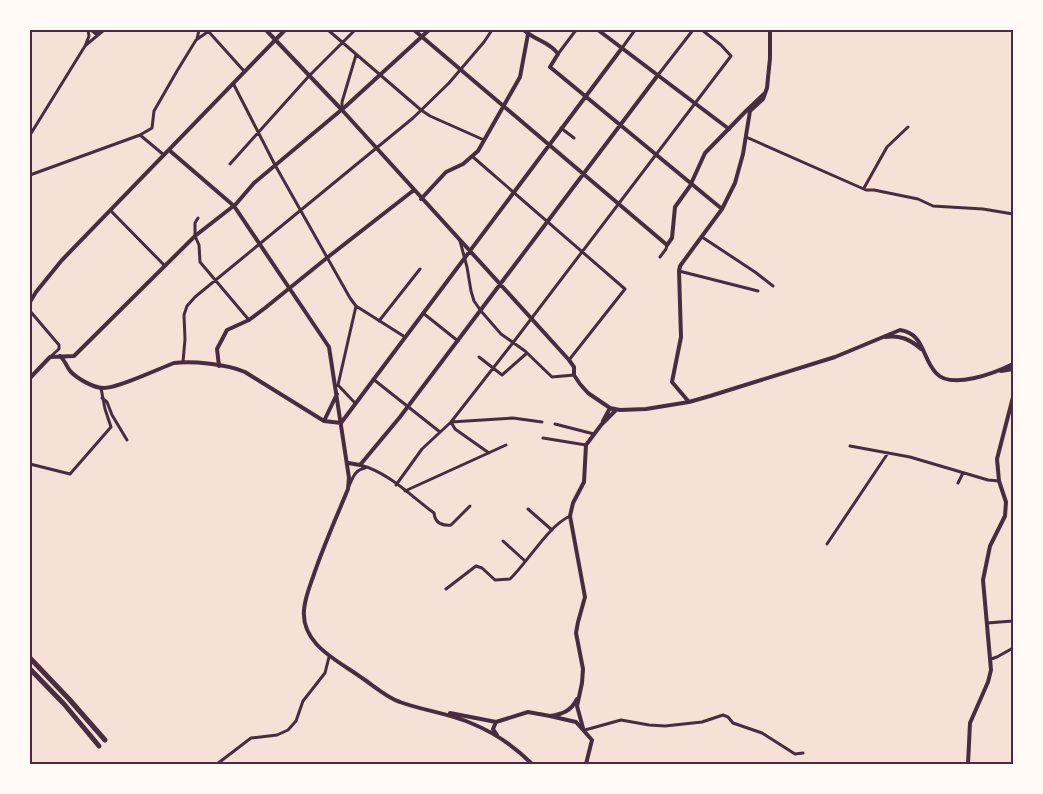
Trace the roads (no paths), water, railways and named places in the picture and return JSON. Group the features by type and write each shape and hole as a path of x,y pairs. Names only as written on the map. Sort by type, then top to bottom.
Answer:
{"highway":[{"path":"30,658 105,740"},
{"path":"30,668 64,704 99,746"}],"street":[{"path":"30,135 85,46 90,30 94,33 101,32"},
{"path":"30,174 140,135 152,128 154,111 196,40 198,30"},
{"path":"266,30 342,110 569,360 574,368 574,374 588,393 610,408 616,410 646,409 689,402 835,357 900,330 908,332 920,342 934,371 941,378 947,380 963,380 1013,364"},
{"path":"30,302 53,270 285,30"},
{"path":"328,30 421,110 430,116 484,140"},
{"path":"230,164 309,76 355,30"},
{"path":"414,30 665,243 666,248 660,257"},
{"path":"50,357 74,356 195,236 234,206 254,183 342,110 429,30"},
{"path":"183,362 186,309 195,297 377,149 421,110 461,70 492,30"},
{"path":"524,30 540,42 550,45 558,54"},
{"path":"576,30 550,67 722,209"},
{"path":"598,30 729,129"},
{"path":"341,424 635,30"},
{"path":"532,764 500,738 472,723 395,700 329,657 311,637 305,621 304,610 307,593 320,555 359,467 408,407 693,30"},
{"path":"396,485 422,449 451,422 732,56 702,30"},
{"path":"689,402 672,382 681,337 680,266 722,209 738,175 750,111 763,99 765,93 770,63 770,30"},
{"path":"196,40 208,31 244,71"},
{"path":"85,46 101,32"},
{"path":"421,199 446,172 463,164 473,156 484,140 520,78 528,34"},
{"path":"342,110 342,102 356,55"},
{"path":"233,83 350,298 356,306 405,337"},
{"path":"665,243 672,238 675,207 692,183 706,153 765,93"},
{"path":"864,188 887,147 908,127"},
{"path":"561,128 574,138"},
{"path":"140,135 164,155"},
{"path":"746,137 866,190 918,199 933,206 1013,214"},
{"path":"169,150 234,206 329,347 337,386 348,463 348,489"},
{"path":"473,156 625,289 569,360"},
{"path":"219,366 217,352 227,330 249,320 414,190"},
{"path":"111,211 165,266"},
{"path":"198,218 195,223 195,236 199,245 200,262 249,320"},
{"path":"702,237 773,286"},
{"path":"460,241 474,301 500,334 527,353 552,377 574,374"},
{"path":"379,321 420,269"},
{"path":"679,271 758,291"},
{"path":"337,386 356,306"},
{"path":"30,311 59,345 59,349 30,378"},
{"path":"423,313 458,340"},
{"path":"479,358 502,376 527,353"},
{"path":"60,356 71,372 101,388 117,385 174,363 183,362 234,368 245,372 323,420 341,424"},
{"path":"996,371 1013,369"},
{"path":"373,379 440,432"},
{"path":"337,386 357,401"},
{"path":"30,464 70,474 111,427 102,398 101,388"},
{"path":"323,420 337,394"},
{"path":"968,764 970,724 990,675 991,658 983,580 990,546 1003,520 1006,508 997,459 1013,397"},
{"path":"102,398 107,402 112,415 127,440"},
{"path":"601,425 610,408"},
{"path":"584,729 577,706 583,668 576,633 585,597 570,516 573,504 584,482 586,446 601,425 616,410"},
{"path":"451,422 513,418 542,422"},
{"path":"451,422 455,429 489,453"},
{"path":"555,424 594,434"},
{"path":"543,438 586,446"},
{"path":"404,491 506,445"},
{"path":"850,446 910,457 988,480 1000,481"},
{"path":"827,544 888,453"},
{"path":"366,460 368,467"},
{"path":"348,463 359,467"},
{"path":"348,470 368,467 382,474 434,513 437,522 444,526 451,525 470,506"},
{"path":"958,483 963,473"},
{"path":"528,509 552,530"},
{"path":"446,589 476,566 482,568 496,580 510,579 552,530 563,519 570,516"},
{"path":"502,540 525,561"},
{"path":"987,623 1013,621"},
{"path":"991,658 997,657 1013,648"},
{"path":"217,764 244,742 252,738 277,734 288,730 296,720 303,701 323,677 329,657"},
{"path":"550,716 565,713 569,710 576,702 580,693"},
{"path":"436,711 496,722 528,712 576,722 592,740 586,764"},
{"path":"584,729 621,720 665,726 702,722 723,715 728,717 733,723 762,733 795,754 803,753"},
{"path":"496,722 493,729 500,738"}]}
